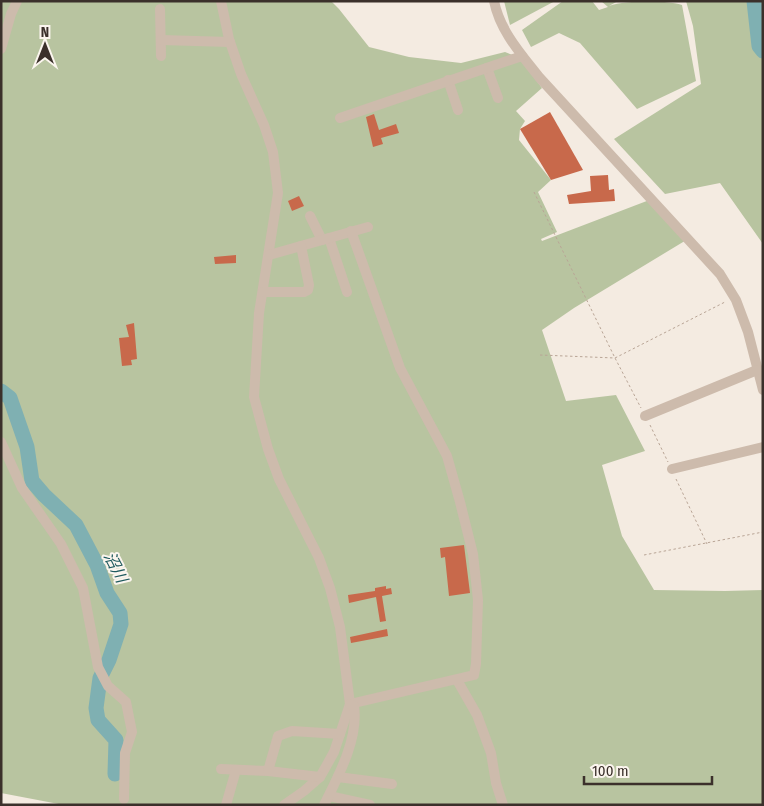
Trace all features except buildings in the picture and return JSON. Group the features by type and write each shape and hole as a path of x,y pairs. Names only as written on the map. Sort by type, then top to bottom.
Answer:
{"street":[{"path":"1,49 11,14 17,1"},
{"path":"221,1 230,42 241,74 264,125 275,165 278,193 259,313 254,397 268,449 279,479 319,558 330,588 340,627 350,704 334,752 320,777 291,803"},
{"path":"494,1 504,28 522,56 539,77 720,274 735,297 748,332 763,390"},
{"path":"160,9 161,56"},
{"path":"161,40 230,42"},
{"path":"340,118 522,56"},
{"path":"487,68 498,98"},
{"path":"448,80 458,110"},
{"path":"310,216 326,239 347,292"},
{"path":"269,255 368,227"},
{"path":"350,704 474,675 477,610 472,554 447,456 400,368 351,231"},
{"path":"263,292 304,292 308,290 309,286 301,246"},
{"path":"645,416 757,370"},
{"path":"1,442 22,488 61,544 83,588 98,666 108,686 126,702 132,732 125,753 124,799"},
{"path":"672,469 763,447"},
{"path":"458,680 477,715 491,753 496,783 503,805"},
{"path":"350,704 354,706 356,718 343,768 326,800 370,805"},
{"path":"268,771 278,736 292,731 340,734"},
{"path":"221,769 268,771 320,777"},
{"path":"226,805 236,770"},
{"path":"338,778 392,784"}],"path":[{"path":"534,192 615,358 672,469 707,544"},
{"path":"540,355 615,358 735,297"},
{"path":"644,555 763,532"}],"green space":[{"path":"1,1 331,1 369,47 409,57 461,63 505,52 520,58 542,88 516,111 525,121 520,129 519,140 551,180 538,192 557,232 541,239 542,241 652,199 688,239 574,308 542,330 566,401 616,395 645,451 602,465 622,536 654,590 763,590 763,805 64,805 1,793"},
{"path":"504,1 555,1 510,25"},
{"path":"563,1 592,1 599,10 608,7 601,1 618,1 609,6 646,1 682,5 696,81 637,109 580,43 559,33 531,47 522,30"},
{"path":"686,1 763,1 763,244 720,183 665,194 614,139 701,84 693,26"}],"waterway":[{"path":"754,1 759,46 763,51"},
{"name":"沼川","path":"1,391 10,398 27,447 32,481 76,525 97,565 107,593 120,613 121,624 109,660 100,678 96,708 98,720 116,740 115,774"}]}
